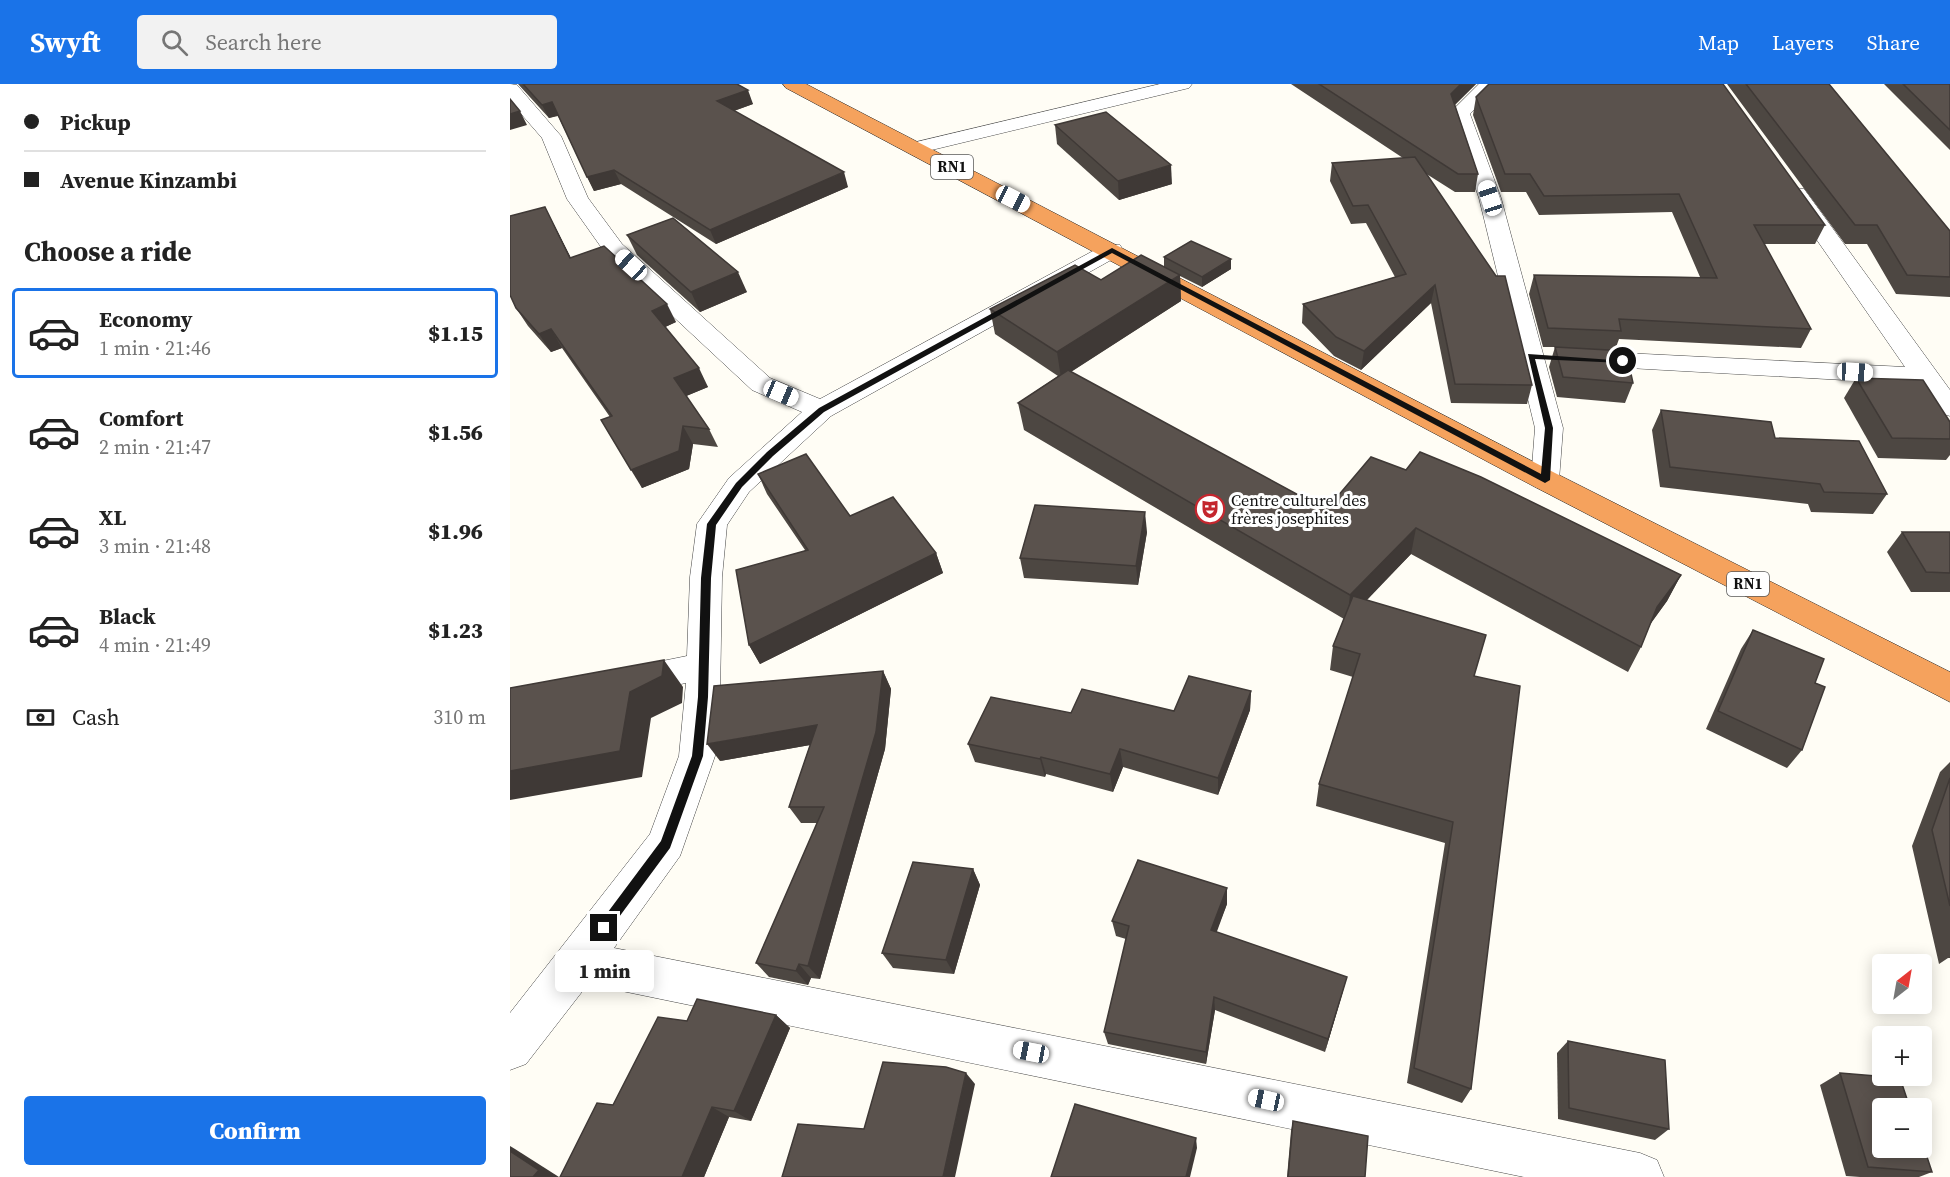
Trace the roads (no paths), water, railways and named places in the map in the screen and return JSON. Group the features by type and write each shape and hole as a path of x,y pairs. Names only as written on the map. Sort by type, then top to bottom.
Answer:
{"highway":[{"name":"RN1","path":"792,84 1112,250 1545,480 1950,688"}],"street":[{"path":"915,148 1183,84"},
{"path":"1490,84 1460,113 1490,198 1549,428 1545,480"},
{"path":"510,89 551,136 578,199 614,249 761,384 821,410"},
{"path":"1782,175 1924,376 1950,407"},
{"path":"510,1048 579,962 666,844 697,756 704,666 706,578 712,524 739,485 770,454 821,410 1112,250"},
{"path":"1531,356 1924,376"},
{"path":"602,686 704,666"},
{"path":"579,962 1641,1177"}],"place":[{"name":"Centre culturel des frères josephites","path":"1210,509"}]}
